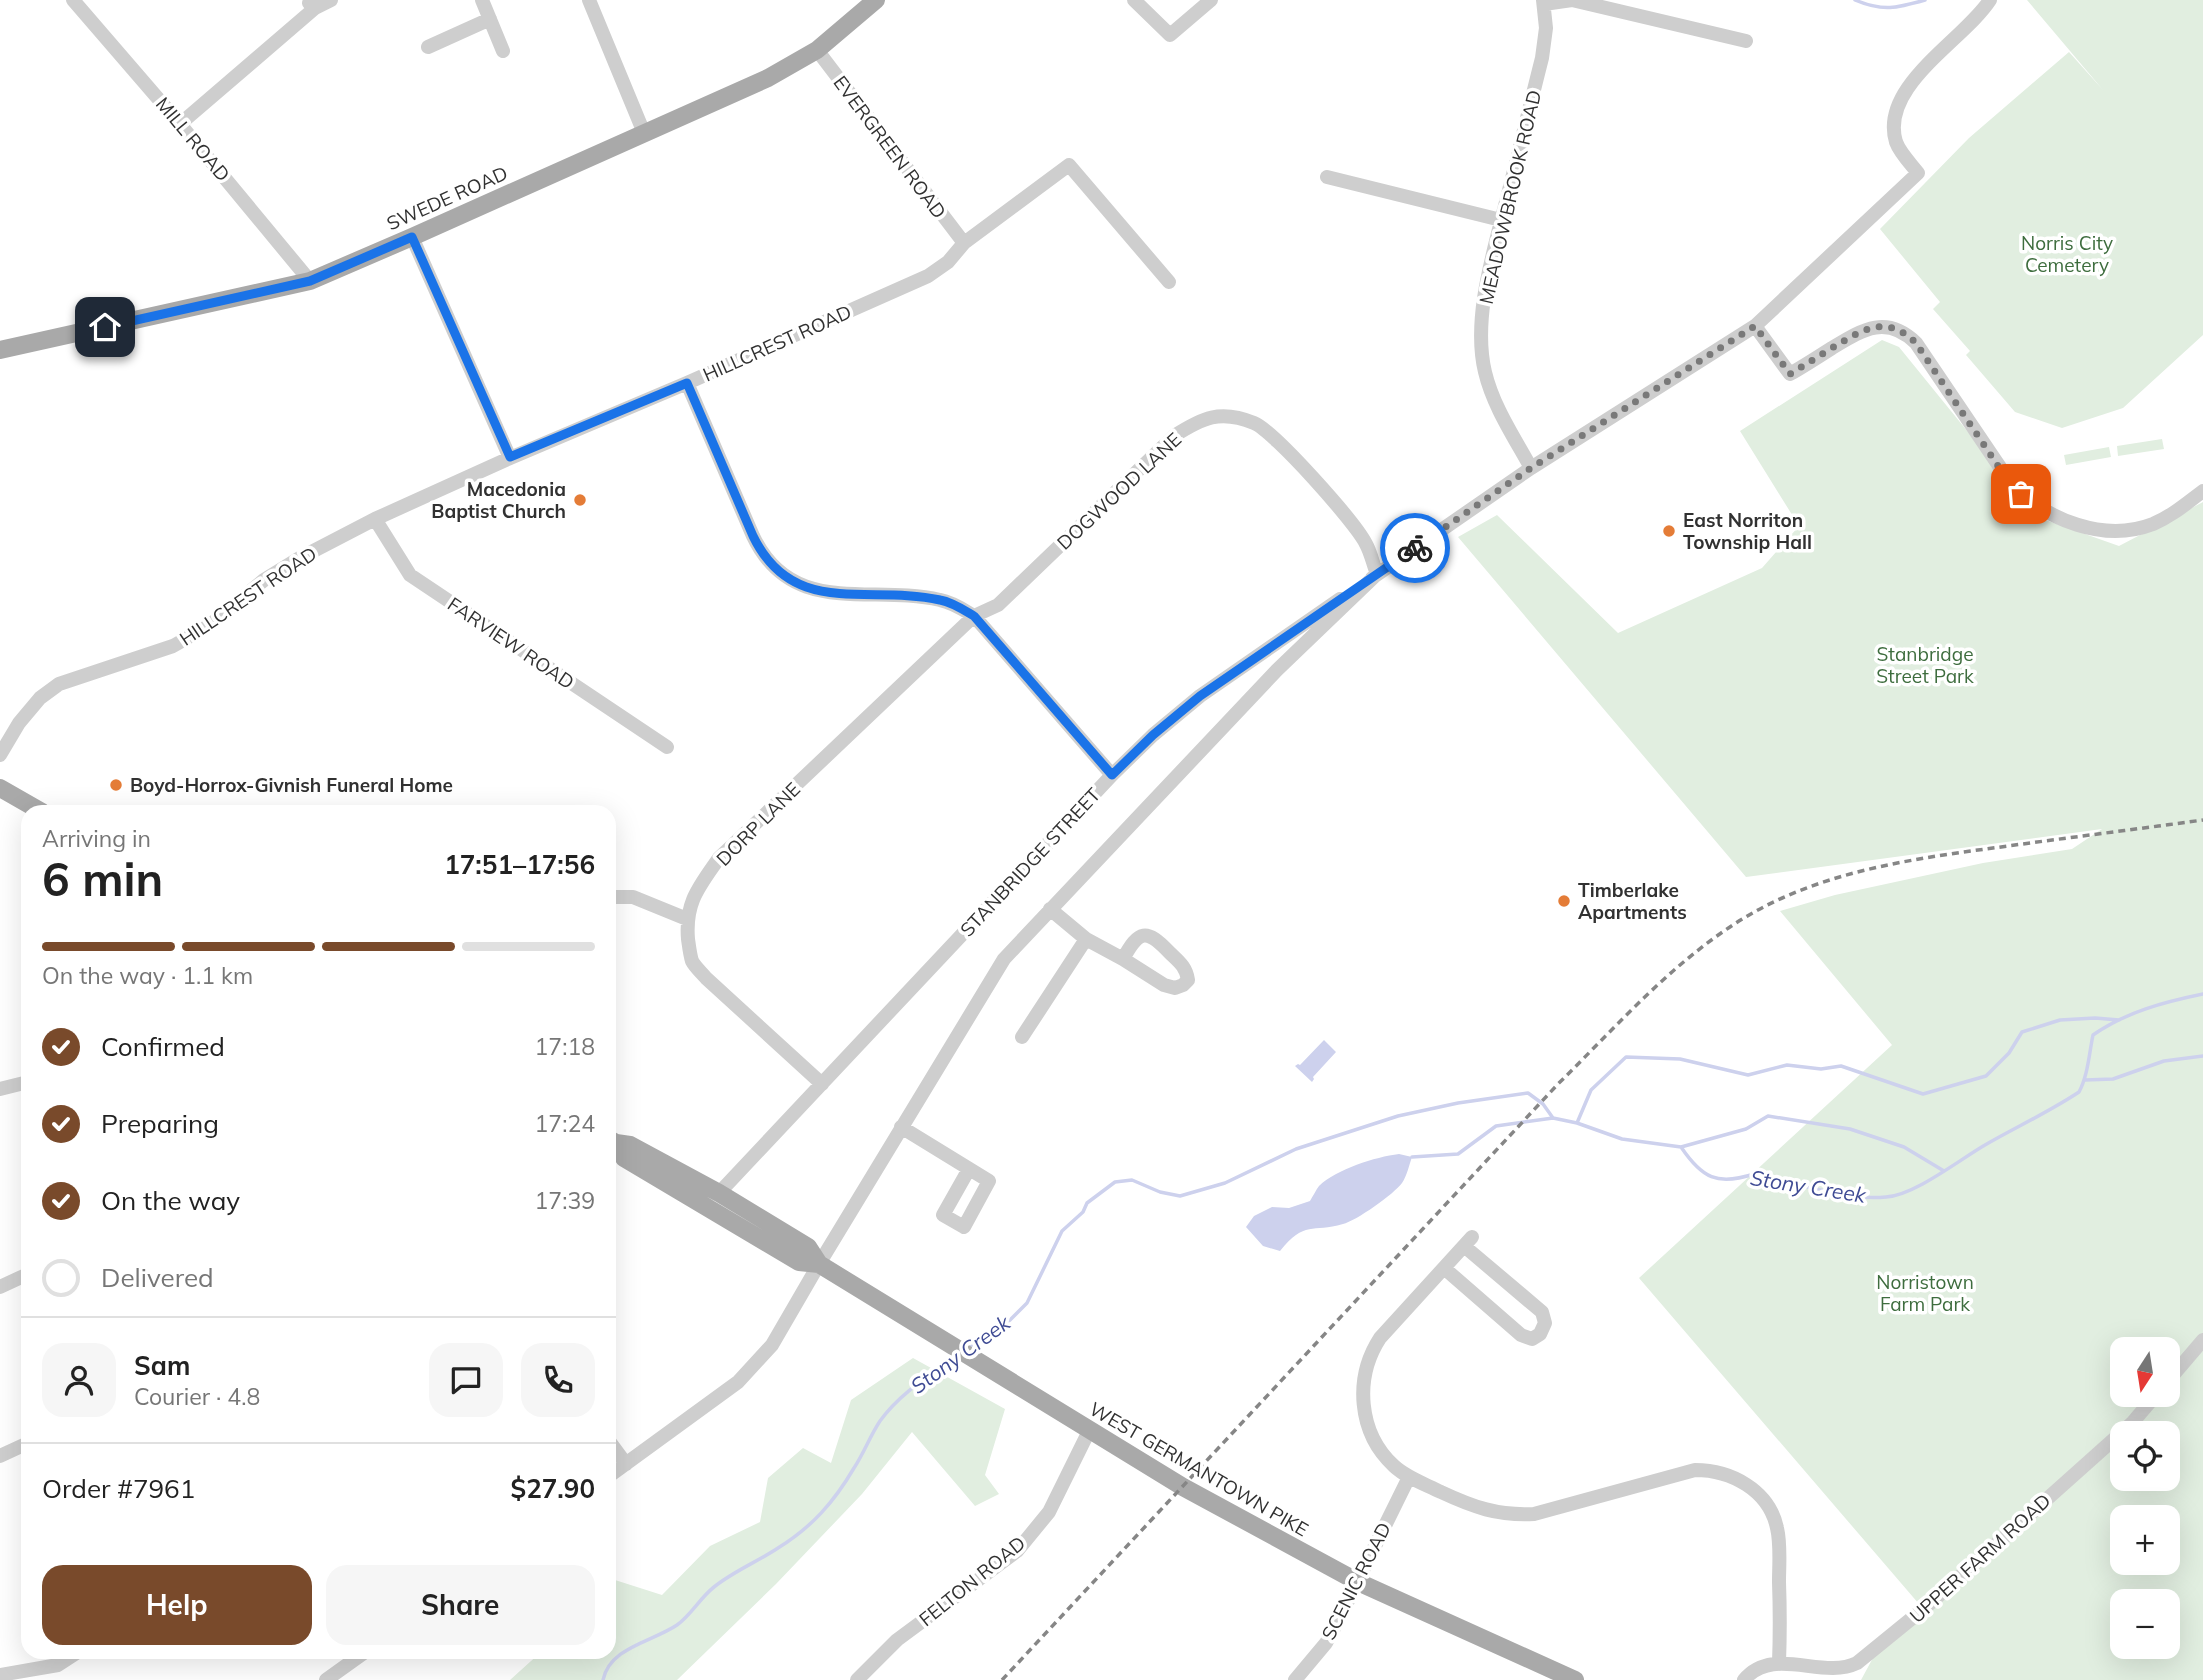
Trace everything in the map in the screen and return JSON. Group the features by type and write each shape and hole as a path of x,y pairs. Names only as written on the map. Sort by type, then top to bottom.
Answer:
{"main road":[{"name":"SWEDE ROAD","path":"0,350 310,281 768,78 817,50 876,0"},
{"path":"0,788 30,805"},
{"name":"WEST GERMANTOWN PIKE","path":"616,1142 631,1145 719,1193 808,1247 819,1264"},
{"name":"WEST GERMANTOWN PIKE","path":"616,1147 624,1158 799,1262 819,1264 1183,1487 1358,1582 1575,1680"}],"street":[{"name":"MILL ROAD","path":"73,0 310,281"},
{"path":"180,124 311,3 331,0"},
{"path":"482,0 503,51"},
{"path":"589,0 644,133"},
{"path":"1134,0 1170,35 1212,0"},
{"path":"1543,2 1572,0 1746,41"},
{"name":"STANBRIDGE STREET","path":"719,1193 1112,775 1153,735 1200,696 1531,468 1755,326 1918,173 1897,145 1894,115 1915,79 1990,0"},
{"name":"MEADOWBROOK ROAD","path":"1531,468 1502,416 1485,373 1481,346 1487,281 1542,58 1546,28 1543,2"},
{"path":"428,47 490,19"},
{"name":"EVERGREEN ROAD","path":"817,50 964,243"},
{"name":"HILLCREST ROAD","path":"0,755 19,723 40,698 59,684 173,646 210,625 264,580 298,559 376,519 510,457 687,383 928,276 948,261 964,243 1069,165 1169,282"},
{"path":"1327,177 1502,220"},
{"path":"412,237 510,457"},
{"path":"1755,326 1790,374 1863,330 1881,326 1908,335 2012,485 2033,503 2060,519 2090,528 2132,529 2151,525 2171,515 2203,491"},
{"path":"687,383 753,536 774,569 789,580 828,592 861,596 919,596 943,600 974,616 1112,775"},
{"name":"DOGWOOD LANE","path":"974,616 998,606 1174,436 1198,421 1218,416 1238,418 1256,424 1271,435 1346,516 1366,543 1377,574"},
{"name":"FARVIEW ROAD","path":"376,519 410,575 667,747"},
{"name":"STANBRIDGE STREET","path":"616,1471 738,1382 772,1345 1004,959 1276,670 1377,574"},
{"name":"DORP LANE","path":"822,1084 706,978 693,962 687,919 692,901 719,858 974,616"},
{"path":"616,897 633,897 687,919"},
{"path":"1050,909 1086,939 1123,959"},
{"path":"1022,1037 1086,939"},
{"path":"0,1089 21,1084"},
{"path":"901,1127 969,1169"},
{"path":"1444,1268 1521,1335 1532,1339 1540,1334 1545,1323 1542,1312 1468,1241 1380,1338 1368,1361 1362,1398 1369,1427 1388,1460 1409,1477 1479,1509 1522,1514 1534,1514 1695,1471 1709,1471 1736,1478 1746,1484 1765,1503 1776,1524 1779,1555 1779,1663 1757,1670 1744,1680"},
{"path":"0,1287 21,1277"},
{"path":"2180,1367 2203,1340"},
{"name":"UPPER FARM ROAD","path":"1779,1663 1833,1669 1851,1666 1868,1655 1927,1606 2132,1423 2146,1407"},
{"name":"FELTON ROAD","path":"857,1680 897,1640 1017,1551 1049,1512 1089,1431"},
{"path":"0,1456 21,1446"},
{"path":"616,1450 626,1464"},
{"name":"SCENIC ROAD","path":"1295,1680 1326,1643 1409,1477"},
{"path":"0,1675 58,1665 67,1659"},
{"path":"326,1680 355,1659"}],"green space":[{"name":"Norris City Cemetery","path":"2027,0 2203,0 2203,335 2123,408 2062,428 2015,412 1966,355 1970,351 1933,309 1940,302 1880,229 1969,138 2069,52 2103,90"},
{"path":"1882,340 1899,347 2037,517 2119,546 2203,502 2203,1680 1861,1680 1874,1656 1925,1611 1639,1278 1892,1045 1780,911 1835,895 1983,863 2072,849 2102,829 1746,877 1458,537 1497,515 1618,633 1762,568 1799,526 1740,431"},
{"path":"2162,439 2164,449 2118,456 2117,446"},
{"path":"2109,447 2111,457 2066,465 2064,455"},
{"path":"913,1358 1005,1409 985,1475 999,1494 975,1506 912,1432 862,1494 776,1584 677,1680 510,1680 533,1659 616,1659 616,1580 662,1595 710,1546 760,1522 768,1478 803,1448 831,1463 851,1400"}],"water":[{"path":"1324,1040 1336,1052 1313,1077 1312,1082 1295,1066 1300,1065"},
{"path":"1399,1154 1412,1157 1402,1183 1383,1200 1349,1222 1303,1231 1280,1251 1263,1246 1246,1227 1254,1216 1272,1207 1289,1208 1310,1201 1319,1186 1346,1169"}],"waterway":[{"path":"1855,0 1890,8 1925,0"},
{"name":"Stony Creek","path":"969,1348 1010,1320 1027,1303 1062,1231 1083,1212 1087,1203 1115,1182 1132,1180 1160,1192 1180,1196 1225,1183 1296,1149 1398,1116 1458,1103 1528,1093 1543,1104 1553,1118 1577,1123 1622,1139 1681,1147 1696,1166 1712,1177 1730,1179 1754,1174 1836,1194 1869,1197 1898,1195 1923,1184 2079,1092 2093,1035 2146,1009 2203,994"},
{"name":"Stony Creek","path":"1577,1123 1591,1090 1626,1057 1680,1059 1748,1075 1787,1065 1821,1069 1841,1066 1923,1094 1986,1076 2009,1053 2022,1032 2060,1020 2119,1020"},
{"name":"Stony Creek","path":"2085,1080 2113,1079 2164,1061 2203,1056"},
{"name":"Stony Creek","path":"1681,1147 1746,1129 1768,1116 1850,1129 1904,1147 1944,1171"},
{"name":"Stony Creek","path":"1412,1157 1458,1154 1496,1126 1553,1118"},
{"name":"Stony Creek","path":"616,1658 633,1646 677,1625 714,1587 778,1548 812,1522 846,1480 888,1411 957,1356"},
{"name":"Stony Creek","path":"603,1680 607,1669 615,1659"}],"railway":[{"path":"1002,1680 1558,1084 1646,996 1718,935 1744,918 1806,888 1872,869 1906,861 2203,820"}],"way so far":[{"path":"1415,548 1531,468 1755,326 1790,374 1863,330 1881,326 1908,335 2002,472 2021,494"}],"place":[{"name":"Macedonia Baptist Church","path":"580,500"},
{"name":"East Norriton Township Hall","path":"1669,531"},
{"name":"Boyd-Horrox-Givnish Funeral Home","path":"116,785"},
{"name":"Timberlake Apartments","path":"1564,901"}],"route":[{"path":"105,327 310,281 412,237 510,457 687,383 753,536 774,569 805,587 861,596 919,596 943,600 974,616 1112,775 1153,735 1200,696 1415,548"}],"park label":[{"name":"Stanbridge Street Park","path":"1925,665"},
{"name":"Norristown Farm Park","path":"1925,1293"}]}
